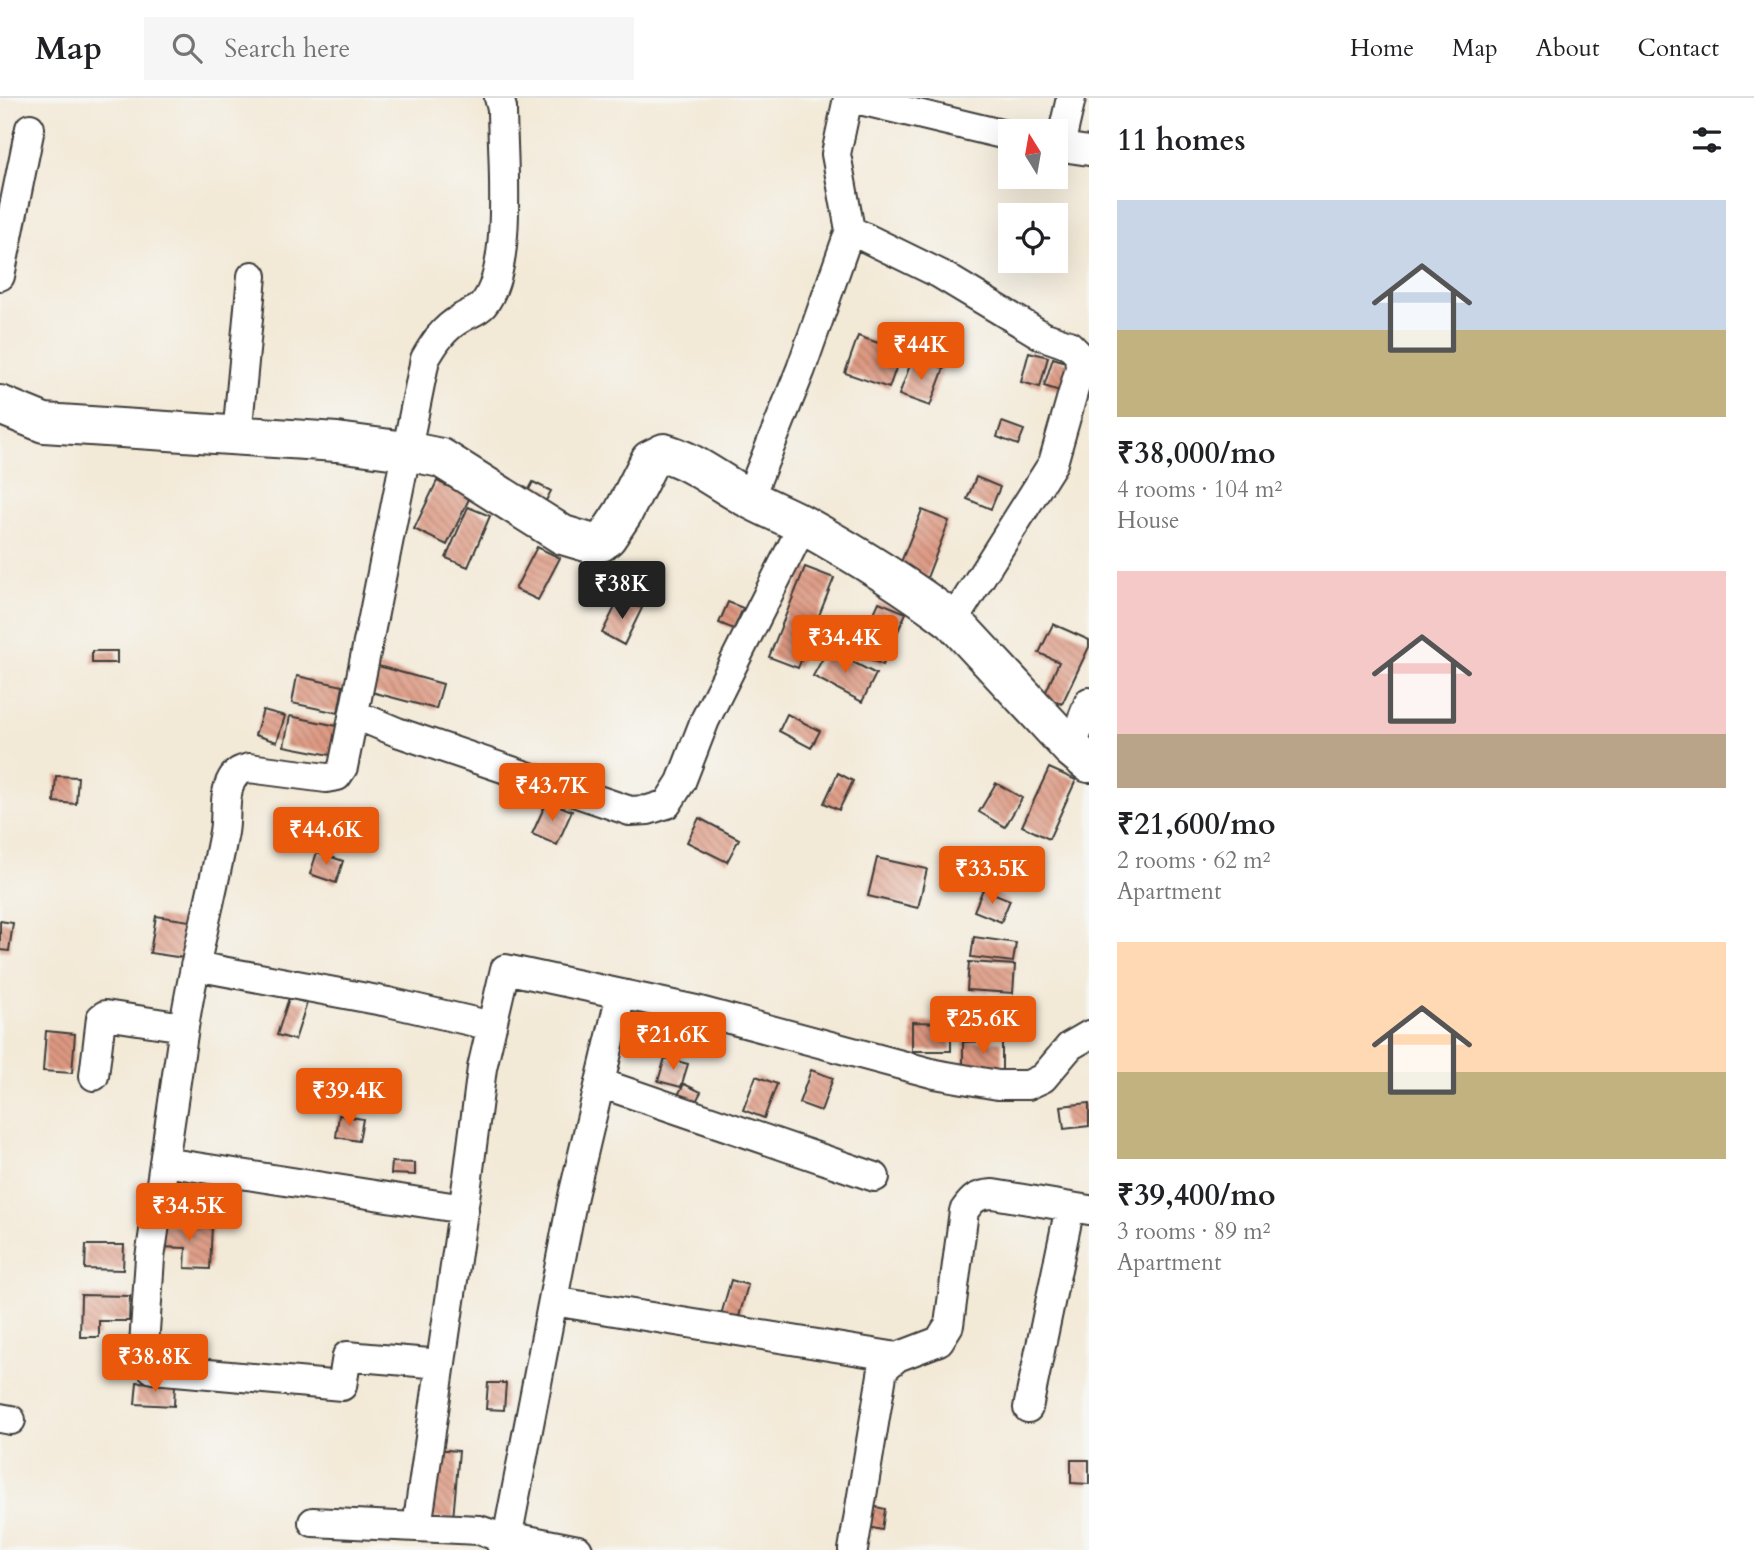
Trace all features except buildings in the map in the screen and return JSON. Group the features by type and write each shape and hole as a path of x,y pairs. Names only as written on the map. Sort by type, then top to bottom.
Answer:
{"street":[{"path":"441,1364 347,1356 342,1387 153,1369 143,1360 150,1258 184,1027 225,829 228,788 239,771 248,768 315,778 337,776 343,767 425,359 438,335 482,307 493,289 503,245 502,108 499,98"},
{"path":"749,499 801,369 850,230 836,154 849,98 998,133"},
{"path":"1065,119 1071,98"},
{"path":"0,276 30,128"},
{"path":"1068,148 1089,151"},
{"path":"850,230 940,274 1043,336 1069,345 1079,355 1080,368 1053,463 954,621"},
{"path":"237,436 252,276"},
{"path":"0,405 44,423 337,442 441,458 563,535 590,543 601,542 607,537 623,513 650,460 664,453 684,458 707,475 749,499 803,525 889,575 954,621 1080,756"},
{"path":"354,714 397,732 631,811 648,810 667,804 681,782 705,720 803,525"},
{"path":"1080,756 1089,702"},
{"path":"195,965 388,1002 492,1026"},
{"path":"416,1527 464,1209 482,1068 505,969 696,1010 935,1074 998,1085 1028,1085 1043,1078 1070,1046 1089,1035"},
{"path":"505,1545 573,1196 621,994"},
{"path":"94,1076 101,1018 105,1015 184,1027"},
{"path":"600,1083 875,1177"},
{"path":"164,1162 464,1209"},
{"path":"853,1550 883,1369 897,1357 939,1341 949,1325 964,1211 972,1199 979,1195 992,1194 1080,1208 1028,1408"},
{"path":"553,1301 897,1357"},
{"path":"313,1522 479,1530 497,1536 505,1545 578,1550"}]}
